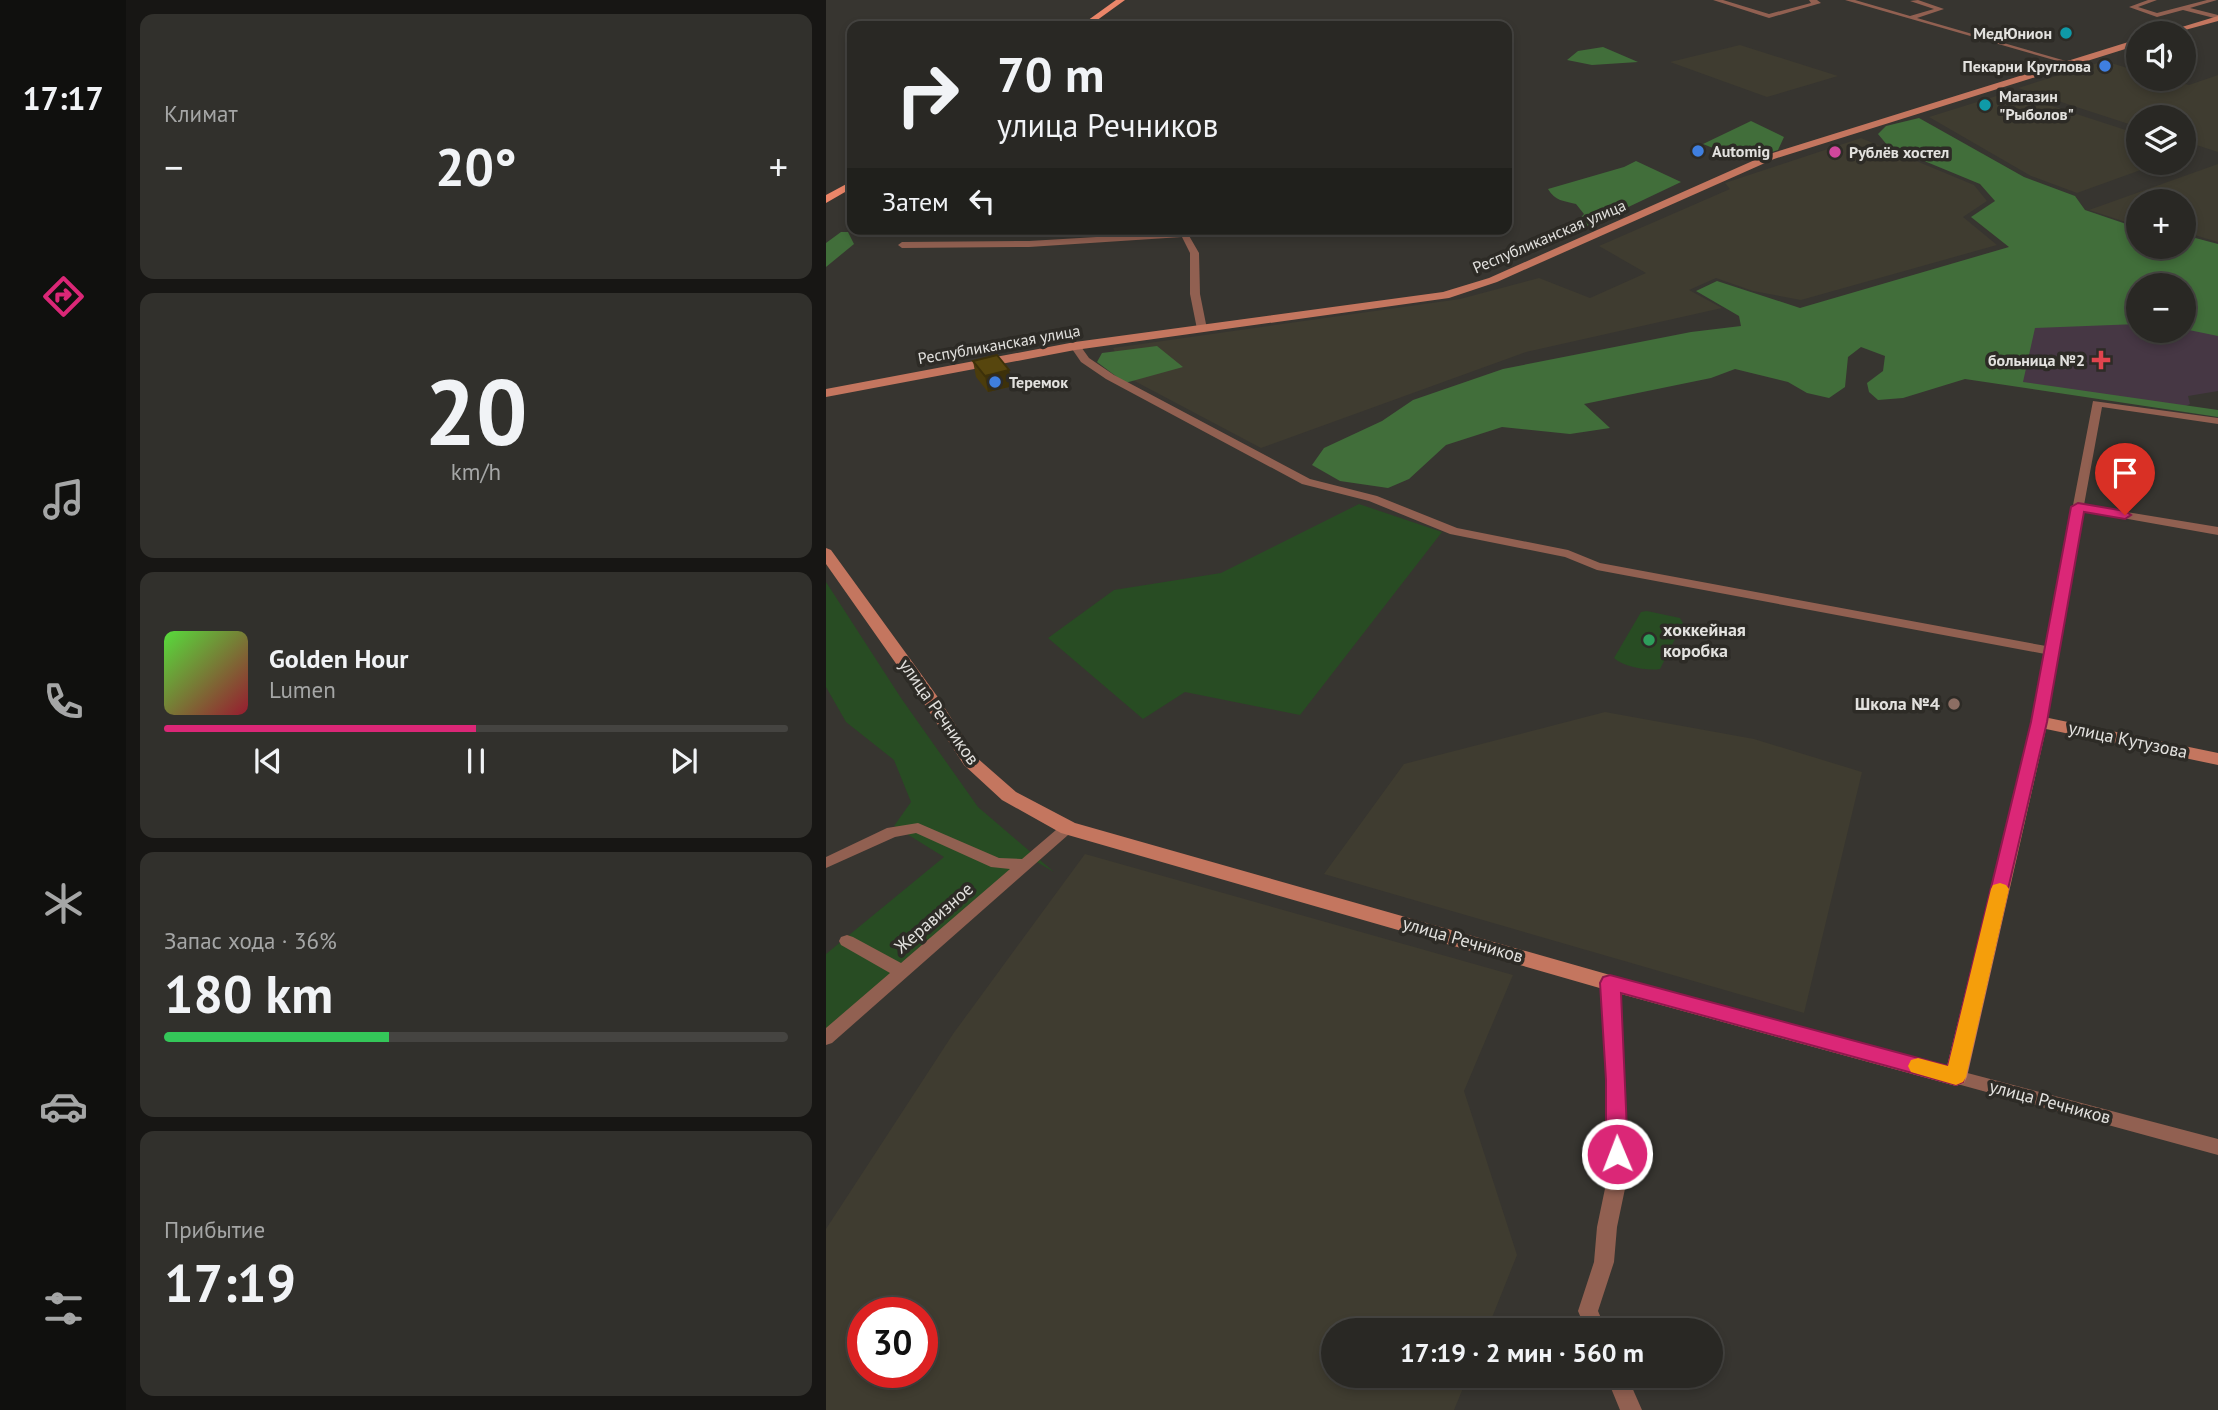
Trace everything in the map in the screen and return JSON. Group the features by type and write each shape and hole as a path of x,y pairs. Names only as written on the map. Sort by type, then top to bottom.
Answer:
{"main road":[{"path":"1091,21 1121,0"},
{"path":"826,200 847,187"}],"street":[{"path":"1716,0 1769,16 1818,3 1811,1 1814,0"},
{"path":"1848,0 2070,63"},
{"path":"1910,17 1941,9 1913,1 1916,0"},
{"path":"2154,0 2132,7 2157,15 2214,0"},
{"path":"2185,9 2218,18"},
{"path":"2196,24 2218,18"},
{"name":"Республиканская улица","path":"826,393 1075,346 1387,305 1457,291 1493,280 1770,157 2126,46"},
{"path":"902,245 1029,244 1146,235"},
{"path":"1187,235 1193,244 1197,272 1195,290 1202,329"},
{"path":"1075,346 1085,360 1110,377 1306,482 1373,498 1454,530 1569,554 1597,566 2051,651"},
{"path":"1956,1077 2039,722 2097,403 2218,421"},
{"path":"2078,507 2218,531"},
{"name":"улица Речников","path":"826,554 931,700 970,761 1009,796 1068,828 1610,983 2218,1147"},
{"name":"улица Кутузова","path":"2039,722 2218,759"},
{"path":"826,863 892,832 918,828 998,863 1025,865"},
{"name":"Жеравизное","path":"826,1038 1068,828"},
{"path":"847,941 902,972"},
{"path":"1591,1318 1588,1311 1604,1262 1618,1179 1610,983"},
{"path":"1621,1388 1631,1410"}],"shaded area":[{"path":"1740,45 1838,76 1767,97 1670,62"},
{"path":"2104,61 2126,67 2126,91 2196,91 2196,83 2218,75 2218,152 2196,145 2196,105 2126,105 2126,123 2018,88"},
{"path":"2009,92 2126,130 2127,175 2077,193 2031,176 1929,117"},
{"path":"1861,138 1974,185 1987,201 1963,217 1997,245 1801,300 1753,291 1716,278 1689,290 1722,308 1526,352 1261,448 1127,377 1113,348 1460,299 1539,278 1590,298 1646,273 1599,246 1730,189 1725,183"},
{"path":"2218,164 2218,242 2196,236 2196,189 2148,189 2187,175 2196,175 2196,172"},
{"path":"2126,197 2126,222 2089,210"},
{"name":"больница №2","path":"2126,316 2126,343 2196,343 2196,318 2218,324 2218,391 2188,396 2190,404 2182,408 1997,379 2034,323"},
{"path":"1605,712 1754,739 1862,772 1804,1013 1324,874 1404,764"},
{"path":"1085,854 1513,975 1464,1091 1517,1255 1492,1318 1321,1318 1321,1388 1463,1388 1454,1410 826,1410 826,1229 953,1034"}],"green space":[{"path":"1603,47 1638,62 1592,65 1567,60 1578,51"},
{"path":"1919,118 2024,177 2075,196 2085,210 2126,224 2126,259 2196,259 2196,238 2218,244 2218,336 2196,331 2196,273 2126,273 2126,324 2035,328 2023,382 2218,410 2218,417 1965,379 1903,398 1878,400 1869,392 1867,383 1883,371 1885,356 1861,347 1848,357 1845,387 1829,398 1807,393 1788,382 1735,369 1711,378 1584,404 1610,428 1570,434 1502,427 1446,445 1409,479 1388,488 1340,481 1312,465 1324,448 1382,421 1413,400 1503,369 1691,332 1741,326 1739,316 1696,291 1717,281 1800,308 2009,247 1971,217 1995,201 1980,184 1888,146 1878,134 1886,126"},
{"path":"1751,121 1784,137 1778,150 1740,156 1703,144"},
{"path":"1636,161 1681,182 1561,239 1584,214 1576,204 1557,198 1548,189"},
{"path":"841,232 847,232 854,244 826,267 826,243"},
{"path":"1157,346 1183,367 1125,383 1097,362 1102,353"},
{"path":"1359,504 1442,532 1300,715 1185,692 1143,719 1048,638 1114,590 1221,573"},
{"path":"826,582 901,698 978,807 1054,872 1035,861 826,1038 826,954 944,857 894,826 911,802 894,760 846,722 826,687"},
{"name":"хоккейная коробка","path":"1641,612 1680,618 1683,623 1660,669 1636,668 1614,658"}],"building":[{"path":"997,355 1009,370 985,376 973,361"}],"slow traffic":[{"path":"1918,1066 1956,1077 2000,889"}],"place":[{"name":"МедЮнион","path":"2066,33"},
{"name":"Пекарни Круглова","path":"2105,66"},
{"name":"Магазин \"Рыболов\"","path":"1985,105"},
{"name":"Automig","path":"1698,151"},
{"name":"Рублёв хостел","path":"1835,152"},
{"name":"больница №2","path":"2101,360"},
{"name":"Теремок","path":"995,382"},
{"name":"хоккейная коробка","path":"1649,640"},
{"name":"Школа №4","path":"1954,704"}],"route":[{"path":"1617,1154 1610,983 1956,1077 2039,722 2078,507 2125,515"}]}
